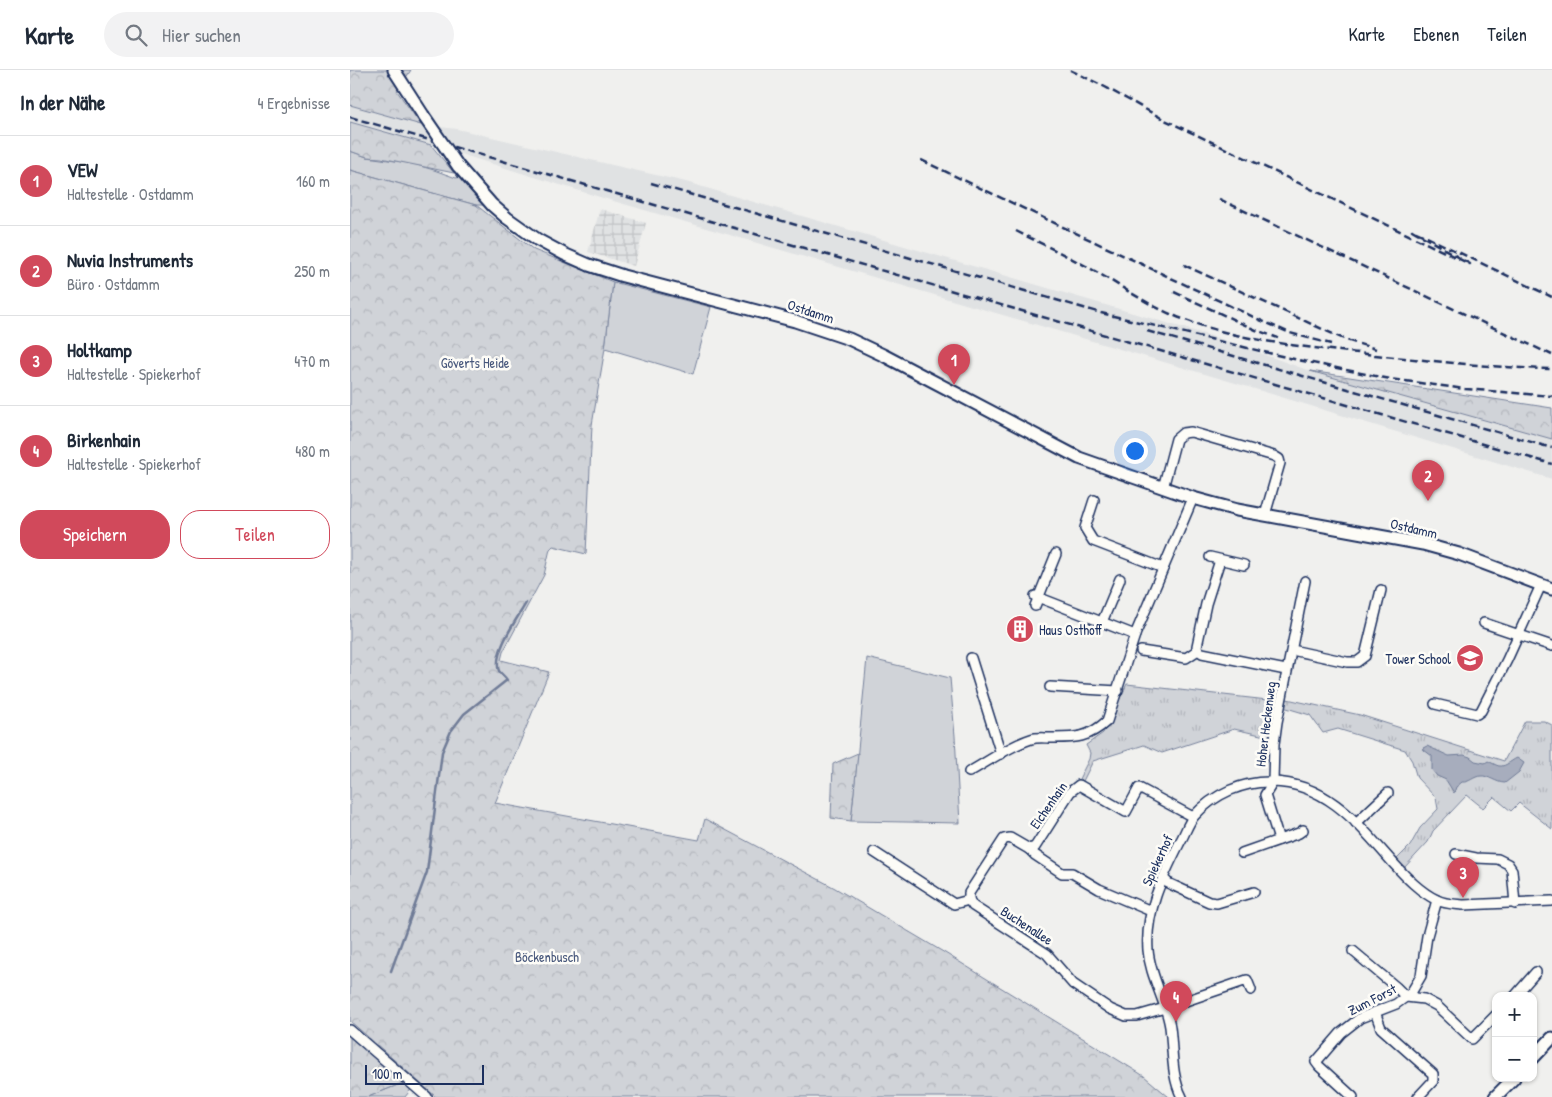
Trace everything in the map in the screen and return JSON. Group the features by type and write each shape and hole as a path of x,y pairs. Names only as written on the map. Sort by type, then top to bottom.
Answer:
{"street":[{"name":"Ostdamm","path":"394,70 458,166 492,205 538,240 564,254 589,265 623,276 795,320 849,339 1079,458 1163,488 1193,498 1265,515 1423,544 1459,554 1546,587"},
{"path":"1163,488 1176,439 1183,433 1190,432 1279,459 1280,463 1265,515"},
{"path":"969,772 1023,742 1034,738 1083,737 1107,721 1135,635 1193,498"},
{"path":"1094,500 1085,528 1092,541 1164,568"},
{"path":"1035,606 1037,596 1056,554"},
{"path":"1210,557 1244,565"},
{"path":"1141,651 1186,658 1198,650 1197,646 1206,604 1220,560"},
{"path":"1102,622 1120,579"},
{"name":"Hoher Heckenweg","path":"1280,840 1265,795 1273,782 1274,744 1286,670 1292,650 1305,581"},
{"path":"1435,704 1477,714 1481,711 1518,635 1546,587"},
{"path":"1292,650 1347,662 1358,662 1365,656 1382,590"},
{"path":"1037,596 1135,635"},
{"path":"1484,623 1552,646"},
{"name":"Hoher Heckenweg","path":"1198,650 1202,653 1286,670"},
{"path":"971,658 1001,754"},
{"path":"1050,687 1118,691"},
{"name":"Spiekerhof","path":"1182,1097 1178,1090 1174,1069 1170,1024 1148,952 1148,931 1151,911 1163,878 1193,817 1224,792 1251,783 1273,782 1300,787 1323,796 1342,809 1417,888 1437,900 1449,904 1515,904 1552,901"},
{"name":"Eichenhain","path":"969,900 969,893 1004,839 1010,838 1029,849 1034,847 1070,792 1078,785 1126,812 1140,788 1193,817"},
{"path":"1356,823 1388,793"},
{"path":"1242,853 1303,830"},
{"path":"1029,849 1062,873 1072,873 1098,889 1151,911"},
{"path":"874,852 954,904 969,900"},
{"path":"1456,854 1476,858 1498,859 1508,864 1512,870 1515,904"},
{"path":"1163,878 1168,883 1209,902 1216,903 1254,892"},
{"name":"Buchenallee","path":"969,900 973,906 1047,954 1073,984 1110,1009 1126,1016 1137,1016 1165,1008 1247,980 1251,990"},
{"name":"Zum Forst","path":"1353,1097 1316,1062 1341,1033 1360,1018 1396,1004 1411,993 1421,976 1427,936 1437,900"},
{"path":"1353,951 1396,986 1406,998 1424,999 1437,1006 1472,1039 1492,1019"},
{"path":"1518,992 1536,972"},
{"path":"1375,1012 1381,1028 1433,1074 1433,1081 1418,1097"},
{"path":"350,1030 427,1097"},
{"path":"1537,1054 1552,1038"},
{"path":"1495,1097 1510,1082"}],"shaded area":[{"path":"350,105 421,125 457,129 686,182 1218,338 1310,371 1552,439 1552,479 1232,382 350,122"},
{"path":"600,209 646,223 634,266 588,252"}],"green space":[{"path":"350,70 411,70 397,91 421,125 350,105"},
{"path":"350,122 431,145 454,173 381,158 367,157 350,151"},
{"path":"350,151 367,157 410,163 456,178 466,176 492,205 476,205 350,170"},
{"path":"350,170 476,205 534,250 613,282 605,348 592,425 586,554 553,546 550,549 544,575 503,652 501,660 549,672 495,803 699,840 705,819 835,888 945,953 1144,1076 1169,1097 436,1097 350,1021"},
{"path":"613,282 711,307 693,374 605,348"},
{"path":"1310,371 1552,408 1552,439"},
{"path":"867,658 950,678 960,823 851,821"},
{"path":"1127,684 1285,702 1287,699 1360,715 1504,761 1525,721 1544,721 1552,725 1552,829 1519,803 1511,811 1494,797 1483,808 1467,795 1433,831 1428,842 1404,868 1396,860 1410,846 1420,828 1438,809 1436,798 1417,778 1412,761 1405,750 1338,729 1323,733 1310,715 1280,706 1274,738 1234,729 1162,753 1144,745 1093,761 1082,783 1078,781 1090,753 1086,745 1103,733"},
{"path":"858,753 851,821 831,818 833,764"},
{"path":"350,1034 405,1082 368,1097 350,1097"},
{"path":"405,1082 412,1088 405,1097 368,1097"}],"water":[{"path":"1427,746 1449,756 1464,755 1475,761 1485,763 1488,761 1499,766 1517,758 1524,763 1519,772 1505,783 1484,776 1478,776 1462,782 1456,787 1454,793 1446,780 1437,776 1432,770 1432,756 1423,748"}],"waterway":[{"path":"391,971 427,872 442,752 451,731 464,714 507,680 499,671 499,655 506,636 526,603"}],"railway":[{"path":"1070,70 1165,120 1470,264 1412,230 1552,297"},
{"path":"350,117 1552,464"},
{"path":"921,160 1260,320 1290,333 1331,344"},
{"path":"651,183 1101,313 1298,360 1390,379 1465,389 1552,396"},
{"path":"1219,199 1552,355"},
{"path":"1016,231 1084,265 1164,311 1199,325 1224,332 1274,342 1375,355 1486,366 1552,369"},
{"path":"1184,265 1346,340 1376,349"},
{"path":"1174,292 1256,330 1278,338"},
{"path":"1147,331 1552,448"}],"place":[{"name":"VEW","path":"954,385"},
{"name":"Nuvia Instruments","path":"1428,501"},
{"name":"Haus Osthoff","path":"1020,629"},
{"name":"Tower School","path":"1470,658"},
{"name":"Holtkamp","path":"1463,898"},
{"name":"Birkenhain","path":"1176,1022"}],"park label":[{"name":"Göverts Heide","path":"475,362"},
{"name":"Böckenbusch","path":"547,956"}]}
